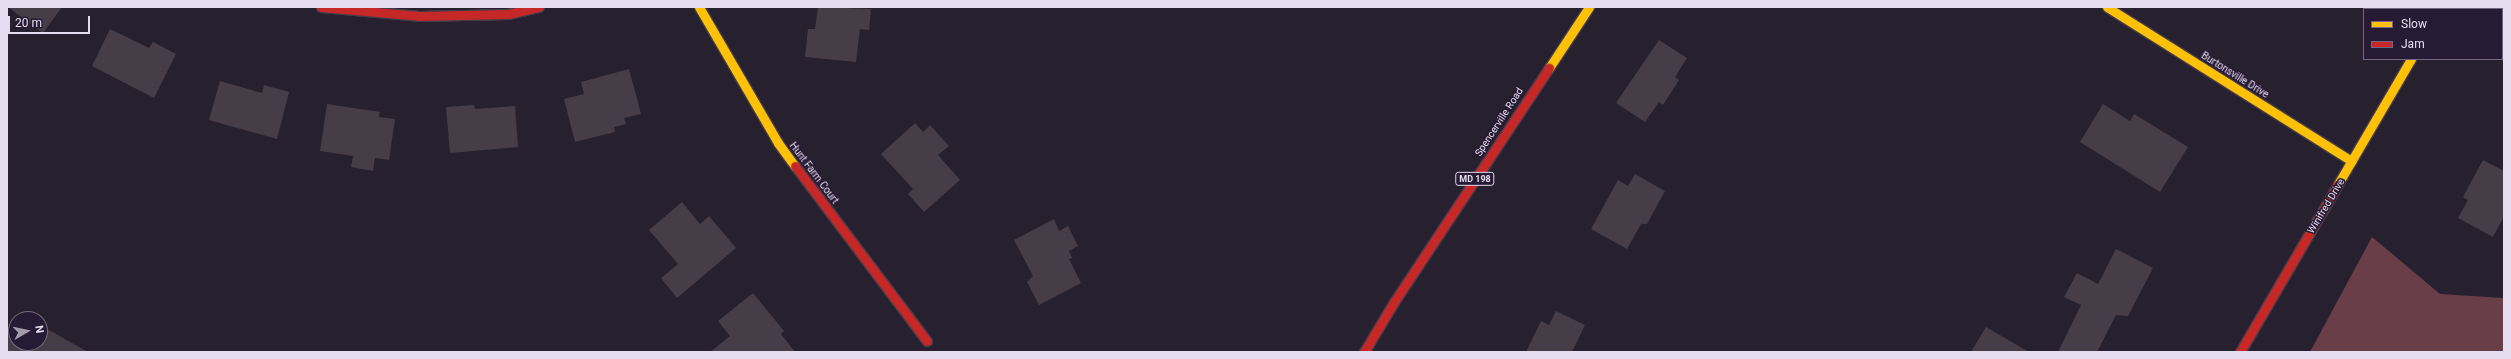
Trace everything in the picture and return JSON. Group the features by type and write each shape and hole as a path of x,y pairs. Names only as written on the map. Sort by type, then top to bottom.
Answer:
{"street":[{"path":"321,7 419,16 508,14 539,7"},
{"name":"Hunt Farm Court","path":"699,7 778,143 927,341"},
{"name":"Spencerville Road","path":"1364,352 1394,302 1589,7"},
{"name":"Burtonsville Drive","path":"2107,7 2352,161"},
{"name":"Winifred Drive","path":"2240,352 2410,60"}],"shaded area":[{"path":"2372,237 2440,294 2504,298 2504,352 2310,352"}],"building":[{"path":"8,7 62,7 43,33"},
{"path":"818,7 871,9 869,30 860,29 856,62 805,57 808,29 815,29"},
{"path":"110,29 149,48 153,42 176,54 154,98 92,66"},
{"path":"1659,40 1687,58 1675,77 1679,80 1663,105 1659,102 1645,122 1616,103"},
{"path":"629,69 641,114 624,118 626,124 614,127 615,132 575,142 564,99 584,94 581,82"},
{"path":"220,81 262,93 264,85 289,92 277,139 209,120"},
{"path":"327,104 380,112 379,117 395,119 389,160 375,158 373,171 351,167 353,156 320,151"},
{"path":"2103,104 2130,121 2134,114 2188,147 2160,192 2080,142"},
{"path":"474,105 475,109 515,106 518,147 450,153 446,107"},
{"path":"915,123 923,132 930,125 949,146 938,155 960,180 924,212 908,194 913,189 881,154"},
{"path":"2483,160 2504,171 2504,216 2493,237 2458,218 2468,200 2463,197"},
{"path":"1635,174 1665,191 1647,224 1641,224 1627,249 1591,229 1618,180 1628,186"},
{"path":"682,202 700,224 709,216 736,248 677,298 661,278 678,264 649,230"},
{"path":"1054,219 1059,231 1068,226 1078,246 1069,251 1072,258 1069,259 1081,283 1039,305 1027,282 1033,276 1014,240"},
{"path":"2116,249 2153,268 2128,316 2116,315 2097,352 2058,352 2081,305 2064,297 2077,273 2098,284"},
{"path":"753,293 784,331 781,334 795,352 710,352 730,336 718,321"},
{"path":"1556,311 1585,325 1572,352 1526,352 1541,321 1549,325"},
{"path":"1986,327 2029,352 1971,352"},
{"path":"48,330 88,352 7,352 8,332 8,351 48,351"}],"traffic: slow":[{"path":"699,7 778,143 795,166"},
{"path":"1549,68 1589,7"},
{"path":"2107,7 2352,161"},
{"path":"2338,184 2410,60"}],"traffic: jam":[{"path":"321,7 419,16 508,14 539,7"},
{"path":"1364,352 1394,302 1549,68"},
{"path":"795,166 927,341"},
{"path":"2240,352 2338,184"}]}
